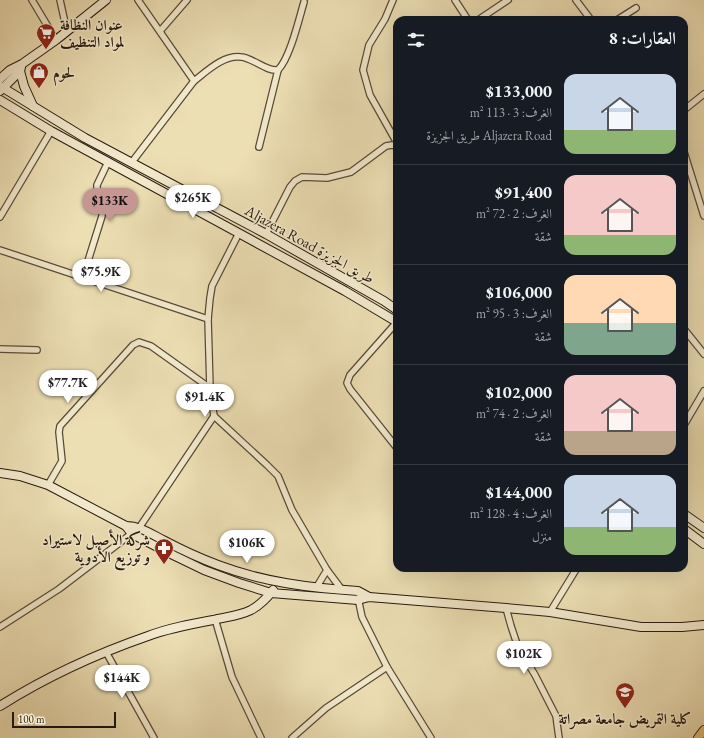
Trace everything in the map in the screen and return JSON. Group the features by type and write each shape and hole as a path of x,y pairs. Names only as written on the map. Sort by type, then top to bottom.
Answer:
{"main road":[{"path":"698,738 704,730"}],"street":[{"path":"32,0 56,40"},
{"path":"60,0 67,32"},
{"path":"1,88 21,68 106,0"},
{"path":"138,0 161,30 194,80"},
{"path":"161,30 187,0"},
{"path":"393,0 385,20 369,45 363,70 370,95 393,137"},
{"path":"455,0 465,16"},
{"path":"484,16 508,0"},
{"path":"576,0 588,16"},
{"path":"259,147 278,70 281,68 288,51 304,2"},
{"path":"623,16 636,8"},
{"path":"132,162 194,80 226,59 242,57 274,71 278,70"},
{"path":"0,73 21,68"},
{"path":"21,68 24,86 33,107"},
{"path":"0,79 10,70"},
{"name":"Aljazera Road طريق الجزيزة","path":"1,88 85,138 266,234 393,308"},
{"path":"688,107 704,94"},
{"name":"Aljazera Road طريق الجزيزة","path":"0,100 51,131 352,295 393,320"},
{"path":"0,217 51,131"},
{"path":"266,234 290,187 295,181 302,177 327,178 351,172 386,146 393,145"},
{"path":"83,278 102,216 103,207 97,190 97,185 108,162"},
{"path":"688,165 704,216"},
{"path":"698,196 704,199"},
{"path":"239,233 212,286 208,319 210,388 214,416 278,476 292,510 327,570 342,590"},
{"path":"0,250 208,319"},
{"path":"393,327 350,375 347,383 350,389 393,443"},
{"path":"688,334 704,354"},
{"path":"48,485 62,460 59,432 60,426 133,346 139,342 151,346 210,388"},
{"path":"0,349 37,350"},
{"path":"688,418 704,391"},
{"path":"0,627 59,589 139,528 214,416"},
{"path":"0,473 20,476 48,485 126,526 139,528 218,565 278,583 358,591 369,597"},
{"path":"688,517 704,528"},
{"path":"126,526 132,534 204,570 239,583 271,592 358,600 369,597 550,612 641,627 682,627 704,625"},
{"path":"688,531 704,544"},
{"path":"316,588 327,570"},
{"path":"550,612 575,572"},
{"path":"0,706 20,693 78,663 106,652 168,630 250,611 263,602 278,583"},
{"path":"358,591 358,600 362,617 387,667 431,738"},
{"path":"506,608 518,647 556,716 559,738"},
{"path":"215,619 232,677 261,738"},
{"path":"106,652 154,738"},
{"path":"292,738 326,708 387,667"}],"place":[{"name":"عنوان النظافة لمواد التنظيف","path":"46,50"},
{"name":"لحوم","path":"39,89"},
{"name":"شركة الأصيل لاستيراد و توزيع الأدوية","path":"164,565"},
{"name":"كلية التمريض جامعة مصراتة","path":"625,709"}]}
